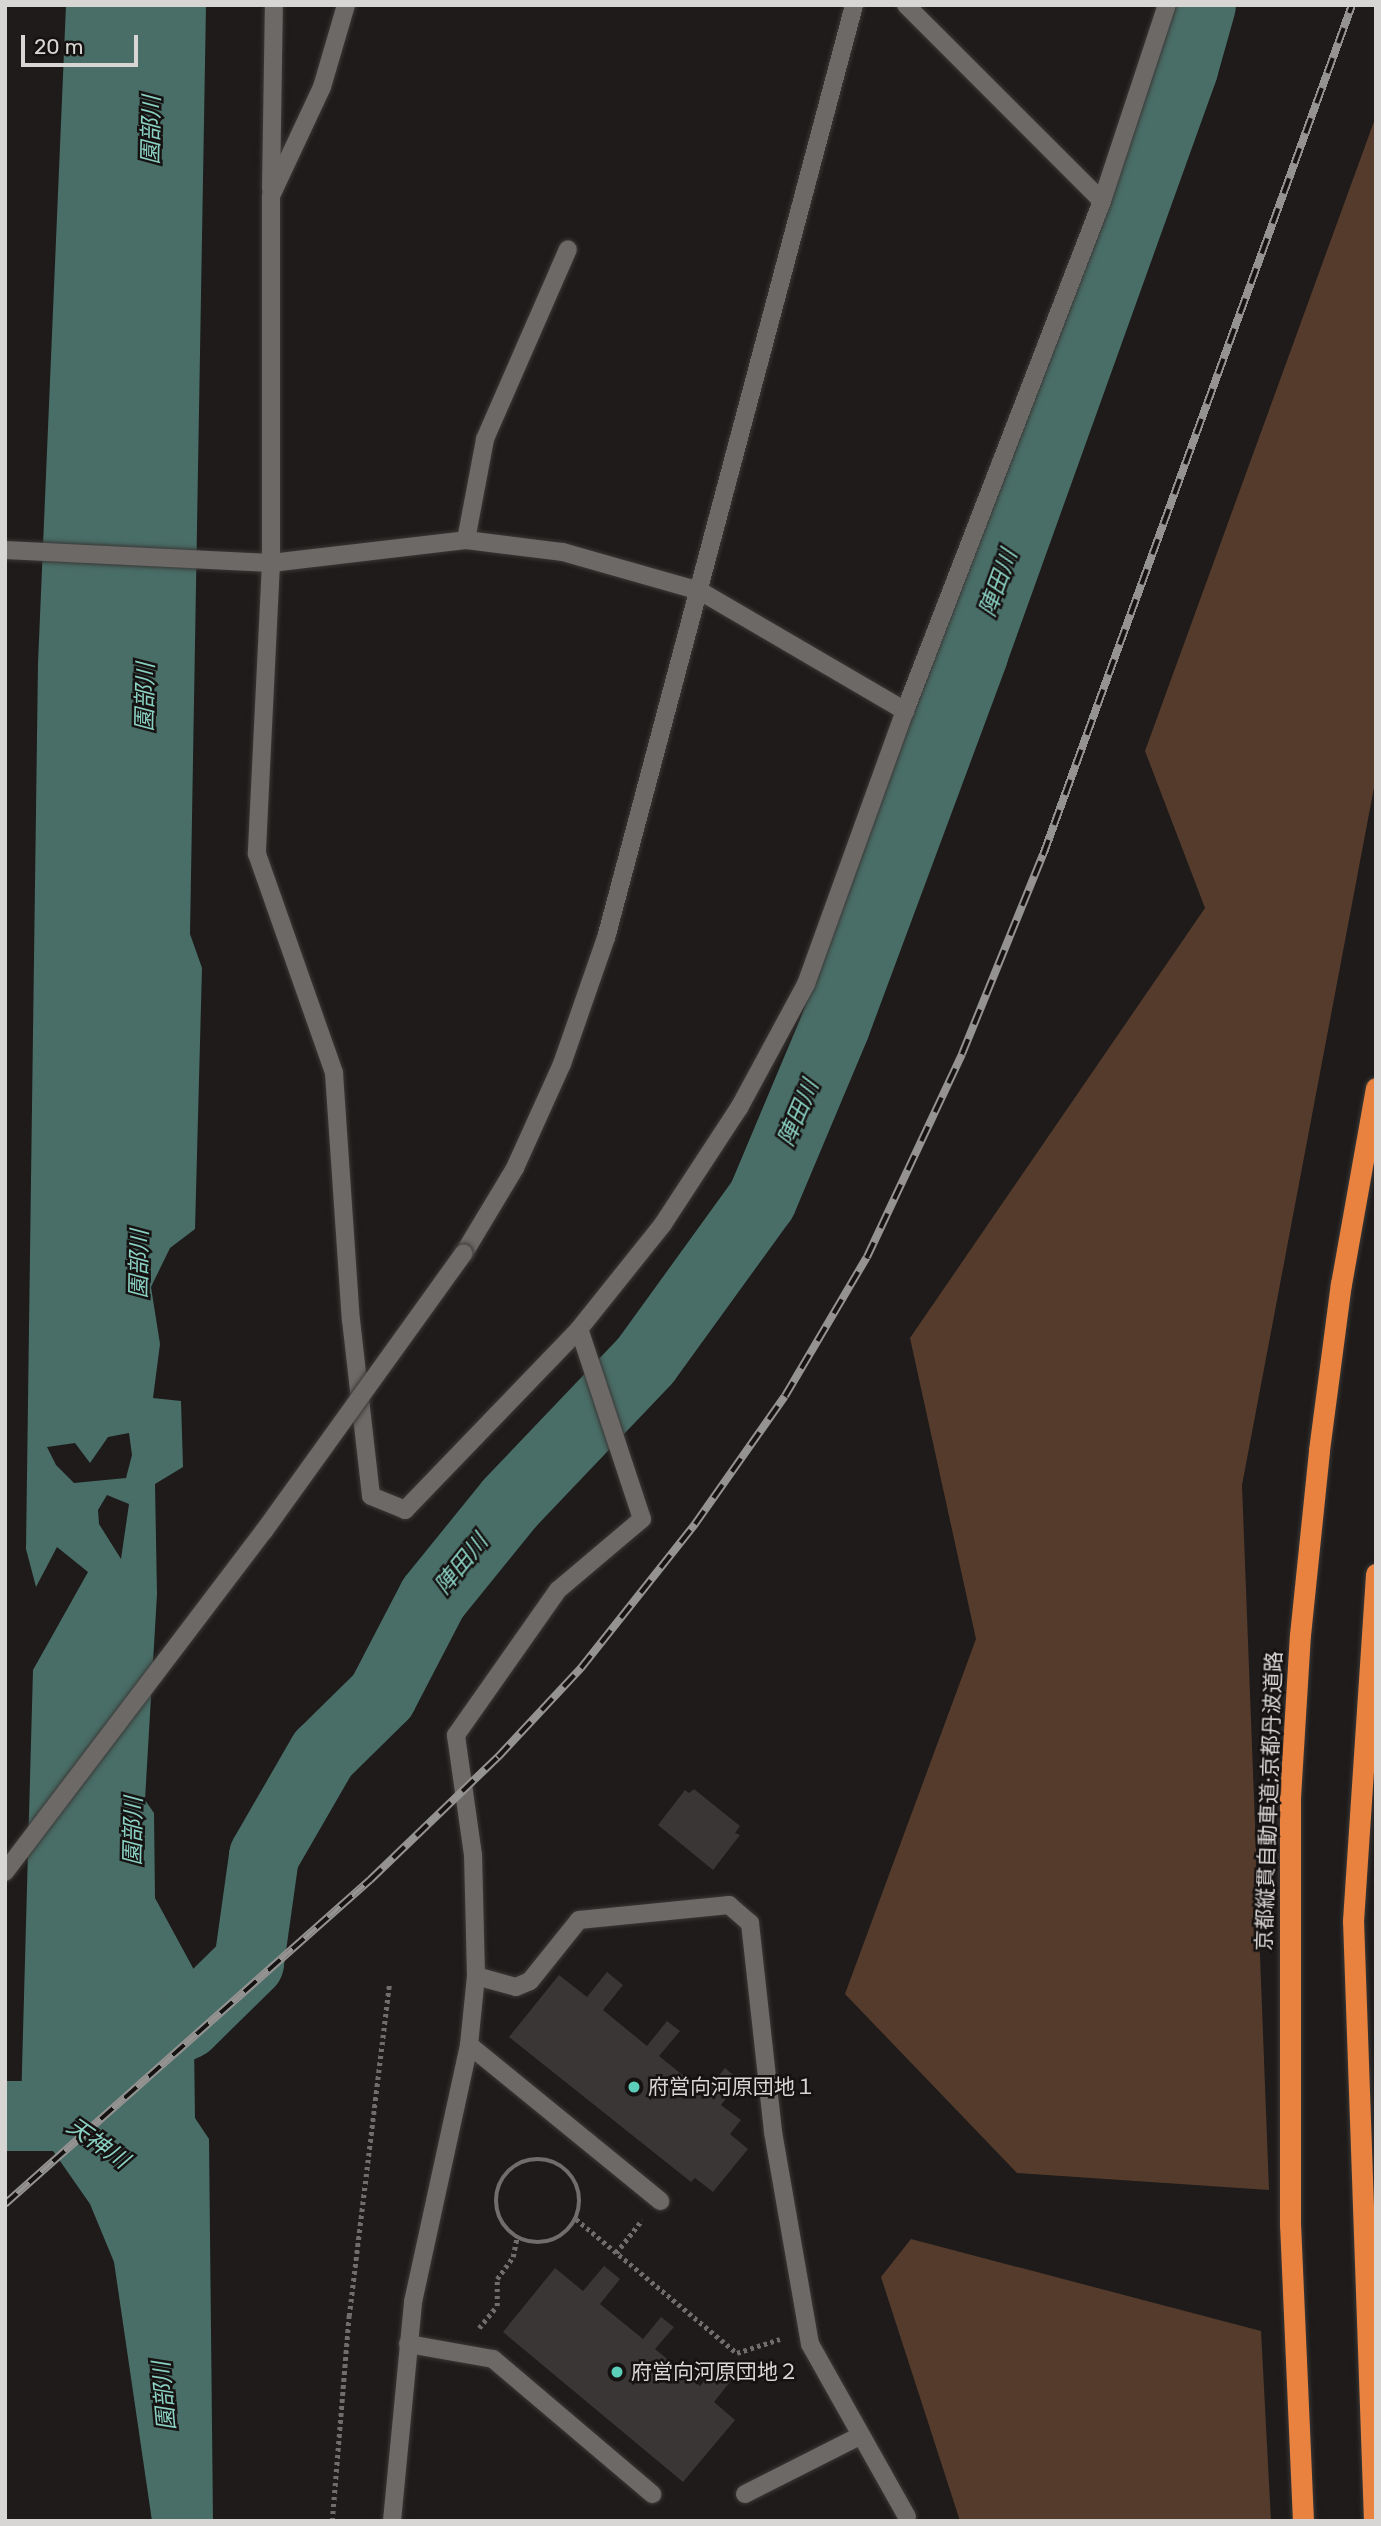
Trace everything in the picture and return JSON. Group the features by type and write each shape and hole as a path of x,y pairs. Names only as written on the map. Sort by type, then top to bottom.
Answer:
{"highway":[{"name":"京都縦貫自動車道;京都丹波道路","path":"1303,2521 1290,2225 1287,2020 1290,1797 1300,1635 1341,1284 1376,1088"},
{"path":"1374,2521 1353,1921 1376,1574"}],"street":[{"path":"274,5 271,563 257,854 334,1073 351,1320 372,1496 405,1510 579,1329 663,1224 732,1120 806,984 905,711 1102,201 1167,5"},
{"path":"271,196 322,87 346,5"},
{"path":"5,1872 264,1531 464,1253 515,1168 566,1051 606,938 854,5"},
{"path":"906,5 1102,201"},
{"path":"466,540 485,439 568,249"},
{"path":"5,550 271,563 466,540 563,552 700,591 905,711"},
{"path":"392,2521 408,2344 469,2045 477,1976 473,1855 456,1735 558,1590 642,1519 579,1329"},
{"path":"477,1976 516,1987 530,1981 579,1920 729,1905 750,1923 773,2132 810,2344 907,2517"},
{"path":"469,2045 654,2207"},
{"path":"408,2344 492,2359 652,2494"},
{"path":"746,2494 860,2436"}],"path":[{"path":"332,2521 351,2303 389,1984"},
{"path":"523,2161 551,2161 572,2177 580,2203 576,2219 560,2237 547,2242 517,2236 500,2220 497,2192 506,2174 523,2161"},
{"path":"616,2252 654,2207"},
{"path":"576,2219 737,2353 808,2330"},
{"path":"478,2357 480,2325 497,2306 497,2280 513,2257 517,2236"}],"shaded area":[{"path":"1376,116 1376,777 1242,1485 1269,2190 1017,2173 845,1994 976,1639 910,1338 1205,908 1145,751"},
{"path":"911,2239 1261,2331 1271,2521 960,2521 881,2277"}],"water":[{"name":"園部川","path":"66,5 206,5 190,934 202,968 195,1229 170,1248 151,1287 160,1344 153,1398 181,1401 183,1467 155,1484 157,1594 145,1800 154,1813 155,1898 193,1968 195,2118 209,2139 213,2521 152,2521 114,2262 90,2204 21,2105 33,1670 88,1572 57,1547 36,1587 26,1549 38,663","holes":["129,1433 132,1455 126,1478 74,1483 56,1465 47,1447 75,1443 90,1463 108,1437","107,1495 129,1504 121,1559 99,1524 98,1510"]}],"building":[{"path":"694,1789 740,1826 735,1833 740,1835 713,1870 658,1825 685,1790 689,1793"},
{"name":"府営向河原団地１","path":"607,1972 623,1985 603,2010 647,2046 667,2021 680,2031 659,2056 705,2093 725,2068 740,2081 721,2105 741,2120 730,2134 748,2149 713,2192 695,2178 691,2182 509,2037 559,1975 587,1997"},
{"name":"府営向河原団地２","path":"604,2266 620,2279 600,2304 643,2339 661,2317 674,2327 655,2349 700,2386 717,2365 733,2378 714,2402 735,2420 683,2482 503,2332 555,2268 583,2291"}],"waterway":[{"name":"陣田川","path":"130,2051 187,2024 249,1963 264,1856 323,1754 382,1696 433,1598 510,1503 646,1360 762,1200 835,1026 973,654 1183,69 1201,5"},
{"name":"天神川","path":"5,2116 65,2116 113,2152"}],"railway":[{"path":"5,2204 370,1880 498,1757 581,1668 695,1524 785,1396 867,1257 962,1054 1043,855 1352,5"}],"place":[{"name":"府営向河原団地１","path":"634,2087"},
{"name":"府営向河原団地２","path":"617,2372"}]}
